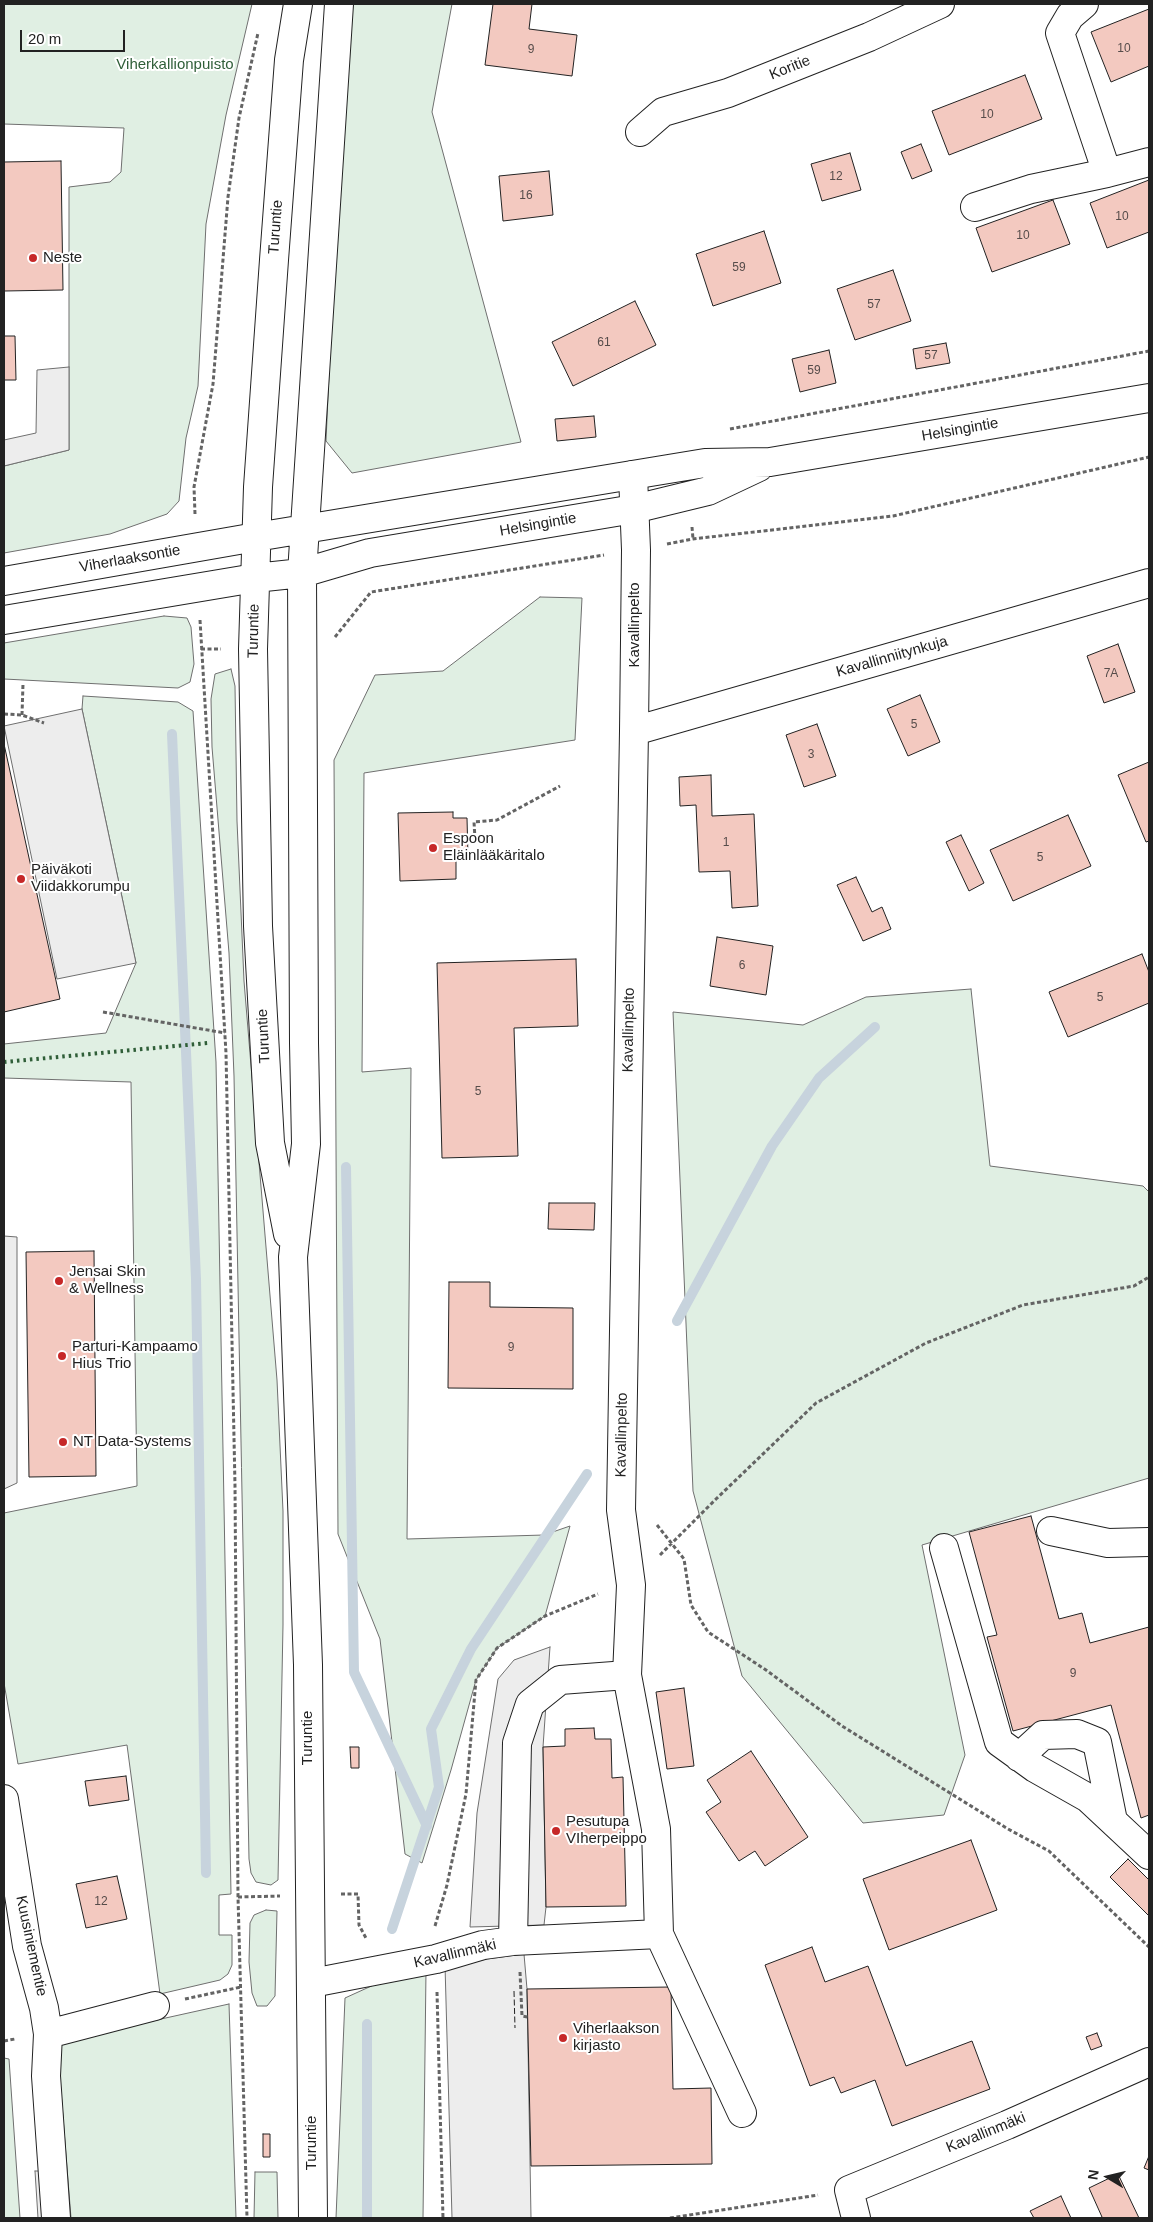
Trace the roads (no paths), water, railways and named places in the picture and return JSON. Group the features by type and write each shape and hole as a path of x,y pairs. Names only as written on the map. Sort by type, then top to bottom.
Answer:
{"main road":[{"name":"Turuntie","path":"293,1257 270,1143 258,926 253,650 256,537 275,241 289,60 298,4"},
{"name":"Turuntie","path":"313,2218 308,1665 293,1257 306,1144 302,573 339,4"},
{"name":"Koritie","path":"640,132 663,112 728,93 869,37 940,4"},
{"path":"1084,4 1070,16 1060,33 1107,173"},
{"path":"975,207 1031,189 1149,162"},
{"name":"Helsingintie","path":"304,528 387,517 705,463 770,462 1149,398"},
{"name":"Helsingintie","path":"255,578 302,573 370,553 634,509 708,491 770,462"},
{"name":"Kavallinpelto","path":"633,475 636,550 634,731 621,1510 631,1585 626,1676 656,1829 659,1934"},
{"name":"Viherlaaksontie","path":"4,581 304,528"},
{"path":"4,620 255,578"},
{"name":"Kavallinniitynkuja","path":"634,731 1149,583"},
{"path":"1051,1531 1108,1543 1149,1542"},
{"path":"944,1548 999,1742 1034,1768 1088,1798 1135,1836"},
{"path":"513,1941 517,1743 530,1704 560,1680 626,1676"},
{"path":"1019,1757 1043,1735 1077,1734 1097,1742 1135,1836"},
{"name":"Kuusiniementie","path":"4,1799 27,1946 44,2008 48,2034 46,2076 56,2218"},
{"path":"659,1934 742,2113"},
{"name":"Kavallinmäki","path":"312,1983 436,1959 483,1945 513,1941 659,1934"},
{"path":"48,2034 155,2006"},
{"name":"Kavallinmäki","path":"856,2218 849,2190 1007,2125 1149,2062"}],"waterway":[{"path":"172,734 196,1279 206,1873"},
{"path":"677,1321 772,1146 819,1078 875,1027"},
{"path":"346,1167 354,1672 427,1826"},
{"path":"392,1929 439,1787 431,1729 471,1649 587,1474"},
{"path":"367,2024 367,2218"}],"place":[{"name":"Neste","path":"33,258"},
{"name":"Espoon Eläinlääkäritalo","path":"433,848"},
{"name":"Päiväkoti Viidakkorumpu","path":"21,879"},
{"name":"Jensai Skin & Wellness","path":"59,1281"},
{"name":"Parturi-Kampaamo Hius Trio","path":"62,1356"},
{"name":"NT Data-Systems","path":"63,1442"},
{"name":"Pesutupa VIherpeippo","path":"556,1831"},
{"name":"Viherlaakson kirjasto","path":"563,2038"}],"park label":[{"name":"Viherkallionpuisto","path":"175,65"}]}
